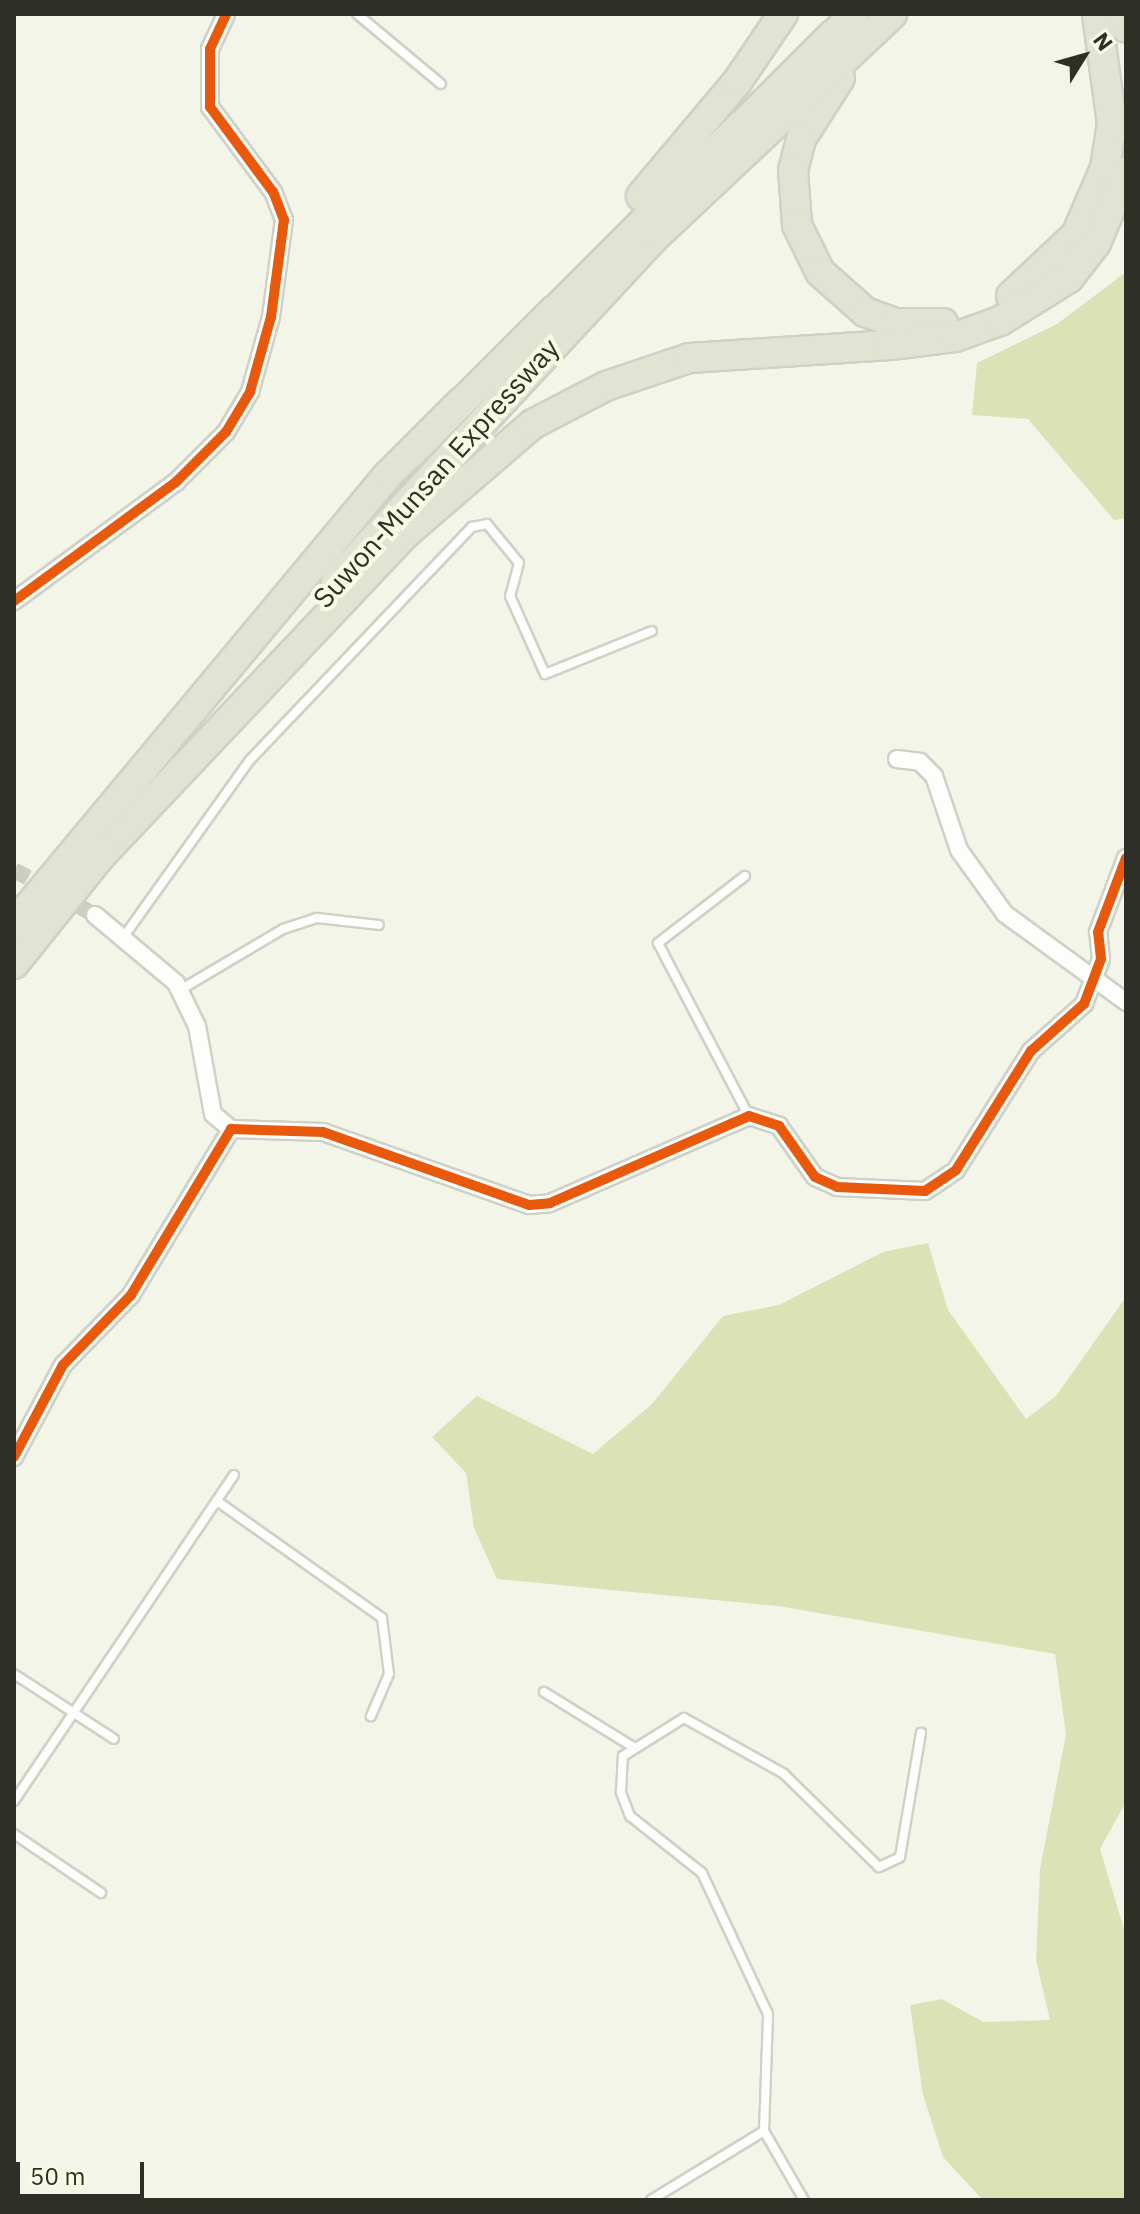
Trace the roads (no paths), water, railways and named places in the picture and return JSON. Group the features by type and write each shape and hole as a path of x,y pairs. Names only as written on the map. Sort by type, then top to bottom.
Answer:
{"highway":[{"path":"456,403 673,159 783,14"},
{"name":"Suwon-Munsan Expressway","path":"14,924 135,770 456,403 854,14"},
{"path":"890,16 801,139 791,200 807,249 838,293 875,315 926,325 992,308 1024,288 1053,264 1093,205 1112,124 1097,14"},
{"path":"1123,14 1126,28"},
{"name":"Suwon-Munsan Expressway","path":"14,964 95,862 470,431 726,166 890,16"},
{"path":"95,862 405,534 533,424 606,386 689,358 891,345 955,337 1000,321 1069,278 1096,243 1126,172"}],"street":[{"path":"14,601 176,482 226,432 250,392 271,317 284,220 273,192 210,107 210,49 226,14"},
{"path":"897,759 920,762 934,776 959,850 1005,914 1126,1002"},
{"path":"95,915 125,935 180,990 197,1026 213,1114 231,1129 323,1132 529,1205 550,1203 749,1116 779,1126 815,1177 837,1187 925,1191 956,1170 1031,1051 1084,1004 1095,982 1098,932 1126,858"},
{"path":"14,1457 63,1365 131,1295 231,1129"}],"lane":[{"path":"357,14 441,84"},
{"path":"125,935 250,760 472,527 487,524 519,563 510,596 545,674 652,631"},
{"path":"745,876 658,943 749,1116"},
{"path":"180,990 283,929 317,918 379,925"},
{"path":"14,1801 69,1710 234,1475"},
{"path":"217,1501 382,1618 389,1674 371,1716"},
{"path":"14,1674 114,1739"},
{"path":"544,1692 633,1747"},
{"path":"804,2200 764,2131 768,2014 702,1873 630,1816 622,1768 633,1747 684,1718 729,1737 784,1774 879,1867 900,1857 921,1733"},
{"path":"14,1834 101,1893"},
{"path":"651,2200 764,2131"}],"tunnel":[{"path":"14,870 95,915"}]}
